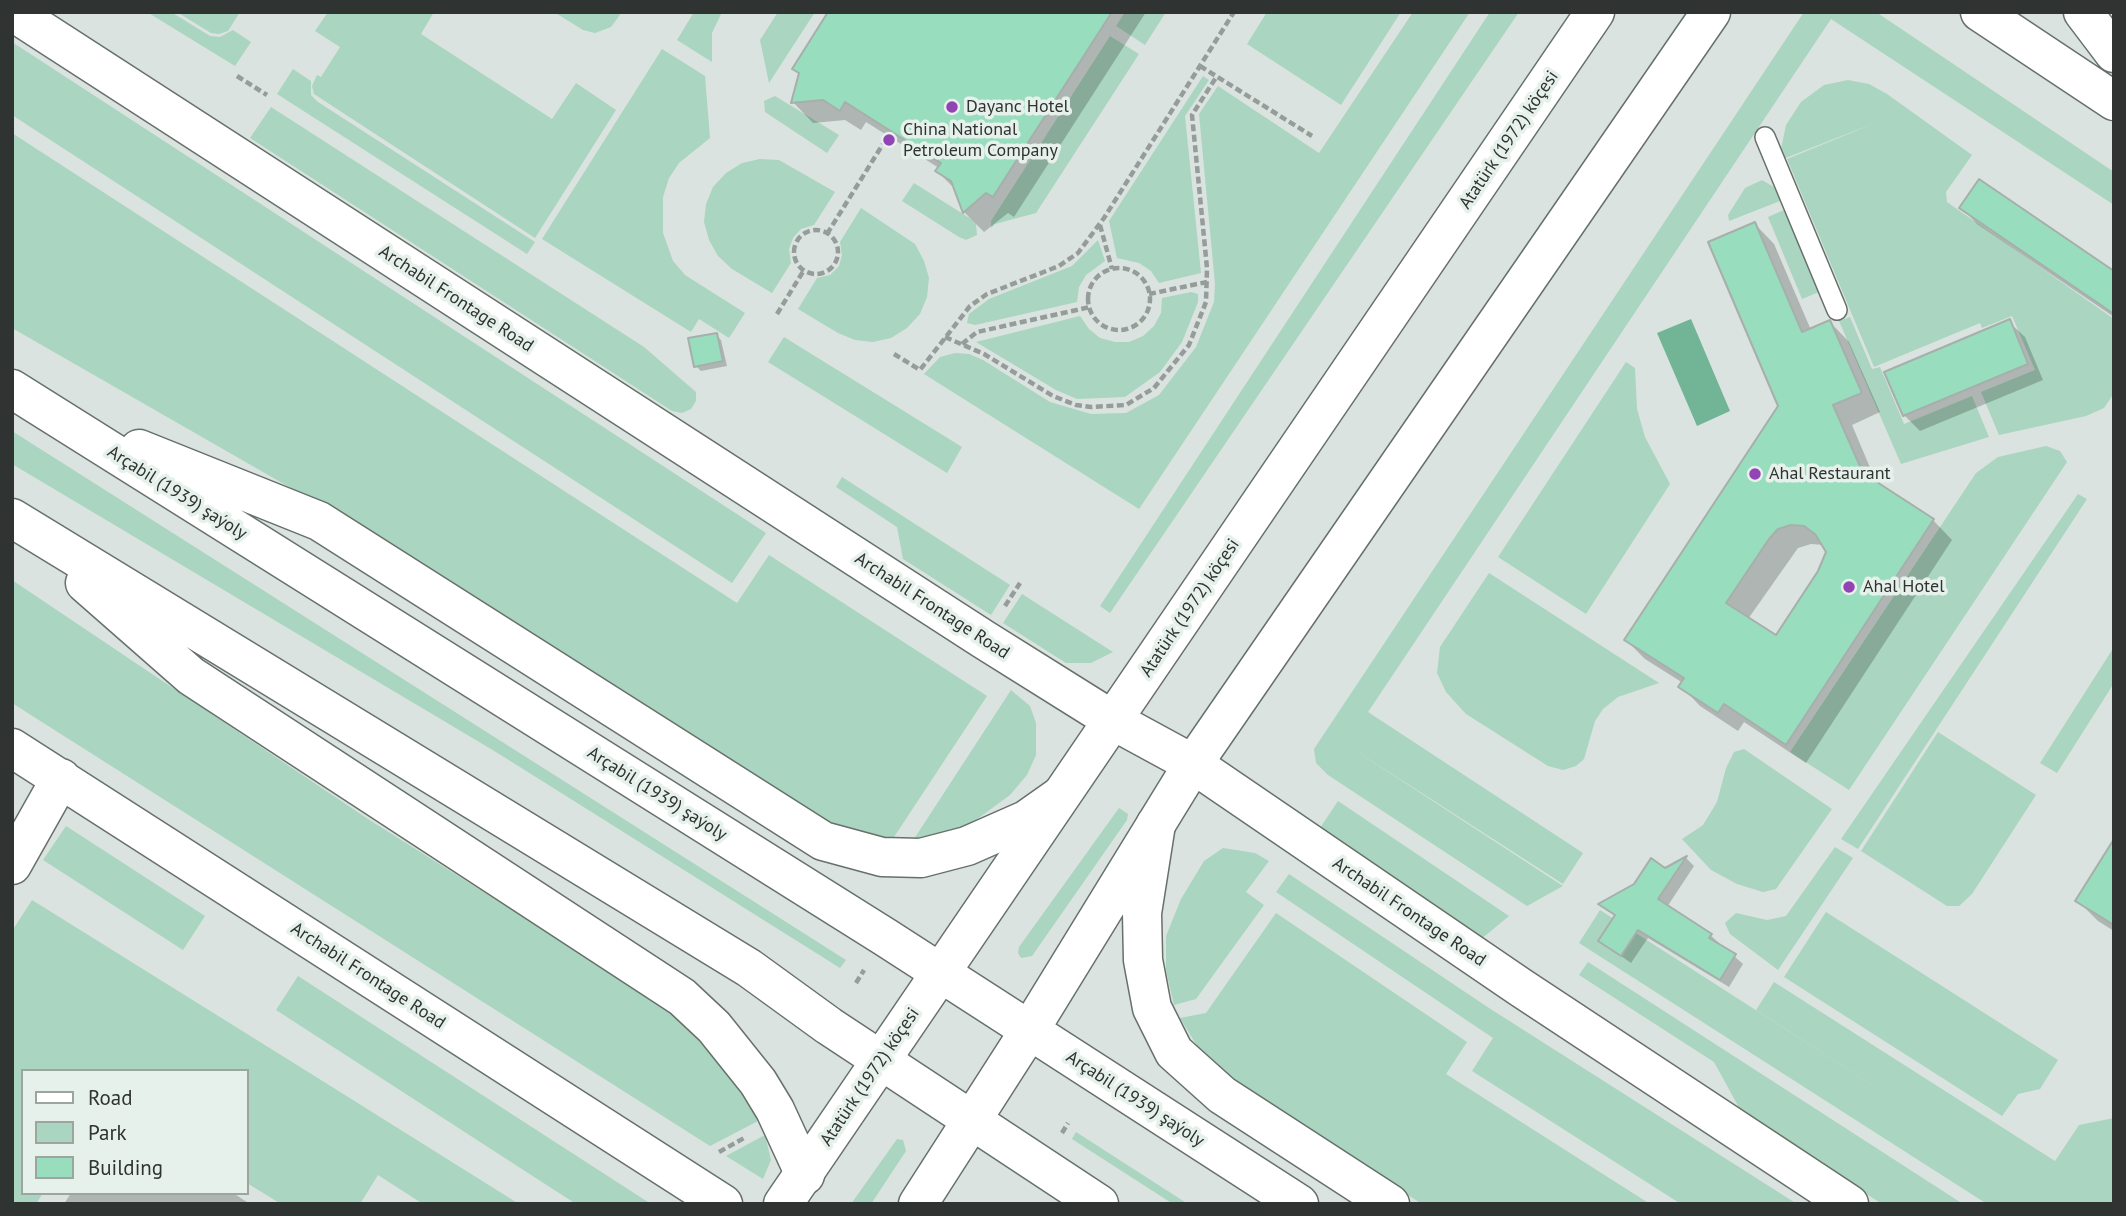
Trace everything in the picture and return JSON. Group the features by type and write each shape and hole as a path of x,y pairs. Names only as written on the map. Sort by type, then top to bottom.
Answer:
{"main road":[{"name":"Archabil Frontage Road","path":"13,12 1114,721 1193,764 1520,987 1849,1204"},
{"name":"Atatürk (1972) köçesi","path":"794,1190 880,1059 1114,721 1595,12"},
{"path":"918,1204 1029,1031 1193,764 1711,12"},
{"path":"1980,12 2114,101"},
{"path":"2083,12 2114,53"},
{"name":"Arçabil (1939) şaýoly","path":"12,389 941,973 1299,1204"},
{"path":"47,411 319,521 823,841 873,855 921,858 978,841 1026,820 1060,796"},
{"path":"12,519 749,968 970,1121 1099,1204"},
{"path":"12,519 191,676 682,997 714,1027 758,1082 775,1110 794,1190"},
{"name":"Archabil Frontage Road","path":"12,748 723,1204"},
{"path":"12,865 61,778"},
{"path":"1156,824 1142,913 1143,960 1152,1008 1174,1052 1222,1096 1390,1204"}],"lane":[{"path":"1765,136 1838,310"}],"path":[{"path":"894,354 920,370 965,311 987,294 1069,261 1086,245 1234,12"},
{"path":"1200,66 1312,136"},
{"path":"237,76 267,95"},
{"path":"945,337 1053,396 1076,405 1126,405 1154,388 1185,351 1202,317 1207,282 1192,115 1217,76"},
{"path":"827,234 883,144"},
{"path":"1100,225 1112,269"},
{"path":"813,230 827,234 836,244 838,254 834,263 818,274 804,270 794,259 797,240 813,230"},
{"path":"1112,269 1133,271 1142,278 1149,293 1149,308 1144,318 1126,329 1105,327 1096,320 1090,307 1090,290 1094,280 1112,269"},
{"path":"777,314 804,270"},
{"path":"1149,293 1207,282"},
{"path":"962,344 977,332 1090,307"},
{"path":"1003,610 1020,583"},
{"path":"856,983 864,970"},
{"path":"1062,1133 1068,1123"},
{"path":"719,1152 751,1134"}],"green space":[{"path":"147,12 171,12 210,36 220,37 233,30 251,42 235,66"},
{"path":"177,12 240,12 228,31 219,34 211,33"},
{"path":"328,12 434,12 421,34 552,119 576,83 616,110 535,238 314,94 312,86 317,75 321,77 340,47 315,31"},
{"path":"554,12 622,12 611,27 595,33 583,30"},
{"path":"694,12 722,12 712,33 712,62 677,40"},
{"path":"778,12 815,12 769,83 760,40"},
{"path":"1125,12 1166,12 1145,45 1116,26"},
{"path":"1267,12 1401,12 1341,105 1247,44"},
{"path":"1413,12 1470,12 1139,509 924,374 940,357 955,353 969,354 1050,402 1091,414 1126,413 1159,395 1196,347 1214,302 1215,284 1199,114 1218,86 1319,153"},
{"path":"1490,12 1519,12 1110,613 1100,606"},
{"path":"1804,12 1876,12 2114,172 2114,205 1831,19 1368,712 1583,853 1563,884 1347,745 1563,886 1527,906 1328,775 1316,763 1314,749"},
{"path":"1110,36 1139,54 1036,213 995,224 991,228 991,221"},
{"path":"12,42 766,533 732,583 12,115"},
{"path":"662,49 705,76 710,138 679,163 669,178 663,197 663,233 673,261 685,275 745,313 729,338 699,319 691,332 542,239"},
{"path":"293,69 311,81 311,95 318,102 535,242 527,254 277,94"},
{"path":"1203,76 1209,80 1185,116 1201,273 1159,283 1151,271 1139,263 1117,258 1109,221"},
{"path":"1848,80 1869,84 1887,94 1972,155 1946,192 1947,202 2114,319 2114,393 2104,408 2086,416 1999,435 1981,392 2035,370 2012,316 1982,328 1980,323 1874,367 1787,159 1880,121 1783,159 1781,149 1786,125 1801,102 1824,85"},
{"path":"775,96 839,135 827,153 765,112 764,101"},
{"path":"271,107 644,347 696,392 696,401 691,409 682,413 672,411 250,138"},
{"path":"12,133 737,603 769,555 987,696 892,840 838,826 814,814 317,503 12,328"},
{"path":"760,159 779,160 835,192 814,225 801,229 793,238 789,249 791,263 772,293 732,269 718,256 709,240 704,222 706,204 713,187 726,173 742,163"},
{"path":"1762,180 1774,187 1780,201 1729,221 1728,215 1745,188"},
{"path":"914,183 971,219 976,224 977,235 966,240 959,237 902,201"},
{"path":"861,208 915,244 929,278 927,297 920,314 907,328 891,338 873,342 855,340 838,333 798,309 817,278 830,275 839,266 842,255 840,242"},
{"path":"1784,210 1819,292 1802,299 1768,217"},
{"path":"1098,240 1105,261 1086,275 1079,287 1077,302 975,325 967,323 969,314 989,299 1072,266"},
{"path":"1191,292 1198,294 1198,302 1182,342 1160,372 1125,397 1077,399 1056,390 976,342 1080,316 1100,338 1129,342 1143,336 1154,326 1161,313 1162,298"},
{"path":"1850,317 1872,369 1880,367 1904,424 1972,396 1989,437 1901,464 1839,321"},
{"path":"784,337 962,447 947,473 768,362"},
{"path":"1626,362 1635,368 1637,409 1645,437 1670,484 1586,614 1498,557"},
{"path":"12,431 846,960 840,968 496,752 12,464"},
{"path":"2046,446 2060,451 2067,462 1849,790 1790,752 1976,473 1998,457"},
{"path":"842,477 1010,585 991,615 903,559 897,527 836,487"},
{"path":"2078,494 2087,499 1858,849 1841,839"},
{"path":"1489,573 1659,683 1618,697 1603,709 1595,721 1584,759 1576,766 1563,770 1548,766 1466,714 1446,692 1437,673 1440,647"},
{"path":"12,580 368,819 658,1002 714,1051 758,1121 710,1146 12,703"},
{"path":"1022,594 1113,652 1091,663 1066,663 1003,623"},
{"path":"2114,647 2114,683 2057,773 2040,763"},
{"path":"1011,690 1030,706 1036,723 1036,755 1027,775 1010,795 969,825 933,837 914,839"},
{"path":"1938,732 2036,795 1972,894 1959,906 1947,906 1861,851"},
{"path":"1744,749 1832,809 1776,889 1763,892 1737,884 1711,870 1682,839 1703,825 1717,802 1726,768 1734,752"},
{"path":"1338,801 1509,916 1480,940 1318,831"},
{"path":"1119,808 1128,814 1127,820 1032,956 1021,958 1019,947"},
{"path":"66,826 205,916 183,950 43,860"},
{"path":"1835,847 1853,858 1778,970 1730,934 1725,923 1736,913 1767,920 1786,916"},
{"path":"1223,848 1255,853 1269,861 1246,892 1264,905 1196,999 1174,1005 1166,971 1166,936 1181,899 1204,861"},
{"path":"1289,874 1489,1008 1797,1204 1681,1204 1472,1071 1493,1038 1276,892"},
{"path":"32,900 519,1204 423,1204 378,1175 360,1204 281,1204 248,1184 248,1069 21,1069 21,1195 42,1195 36,1204 12,1204 12,931"},
{"path":"1600,910 1961,1142 1756,1010 1774,982 2055,1161 2079,1125 2114,1118 2114,1204 1987,1204 1579,943"},
{"path":"1826,912 2058,1060 2040,1089 2018,1094 2002,1116 1784,977"},
{"path":"1276,913 1467,1042 1446,1074 1650,1204 1422,1204 1222,1075 1202,1054 1180,1018 1206,1013"},
{"path":"1588,962 1963,1204 1882,1204 1742,1113 1714,1062 1579,975"},
{"path":"298,976 651,1204 576,1204 276,1010"},
{"path":"1076,1132 1188,1204 1173,1204 1072,1139"},
{"path":"765,1135 771,1160 763,1179 726,1156"},
{"path":"897,1139 903,1140 906,1151 871,1204 851,1204"}],"shaded area":[{"path":"1691,319 1730,411 1697,426 1657,333"}],"building":[{"name":"Dayanc Hotel","path":"828,12 1112,12 993,197 986,193 963,213 951,181 935,171 941,163 845,102 840,111 823,100 791,103 799,73 792,69"},
{"path":"1979,179 2114,271 2114,314 1959,208"},
{"name":"Ahal Hotel","path":"1755,222 1802,332 1830,320 1862,393 1833,405 1863,473 1934,519 1786,745 1724,704 1718,713 1678,687 1684,678 1624,640 1778,406 1708,242","holes":["1791,525 1804,526 1815,534 1826,552 1818,571 1776,635 1726,603 1778,529"]},
{"path":"2010,319 2028,364 1903,416 1884,372"},
{"path":"717,333 723,361 694,367 688,338"},
{"path":"2114,839 2114,925 2075,901"},
{"path":"1687,856 1658,899 1712,934 1709,938 1736,954 1720,980 1638,930 1621,956 1598,941 1615,915 1598,904 1634,884 1651,858 1665,868"}],"place":[{"name":"Dayanc Hotel","path":"952,107"},
{"name":"China National Petroleum Company","path":"889,140"},
{"name":"Ahal Restaurant","path":"1755,474"},
{"name":"Ahal Hotel","path":"1849,587"}]}
